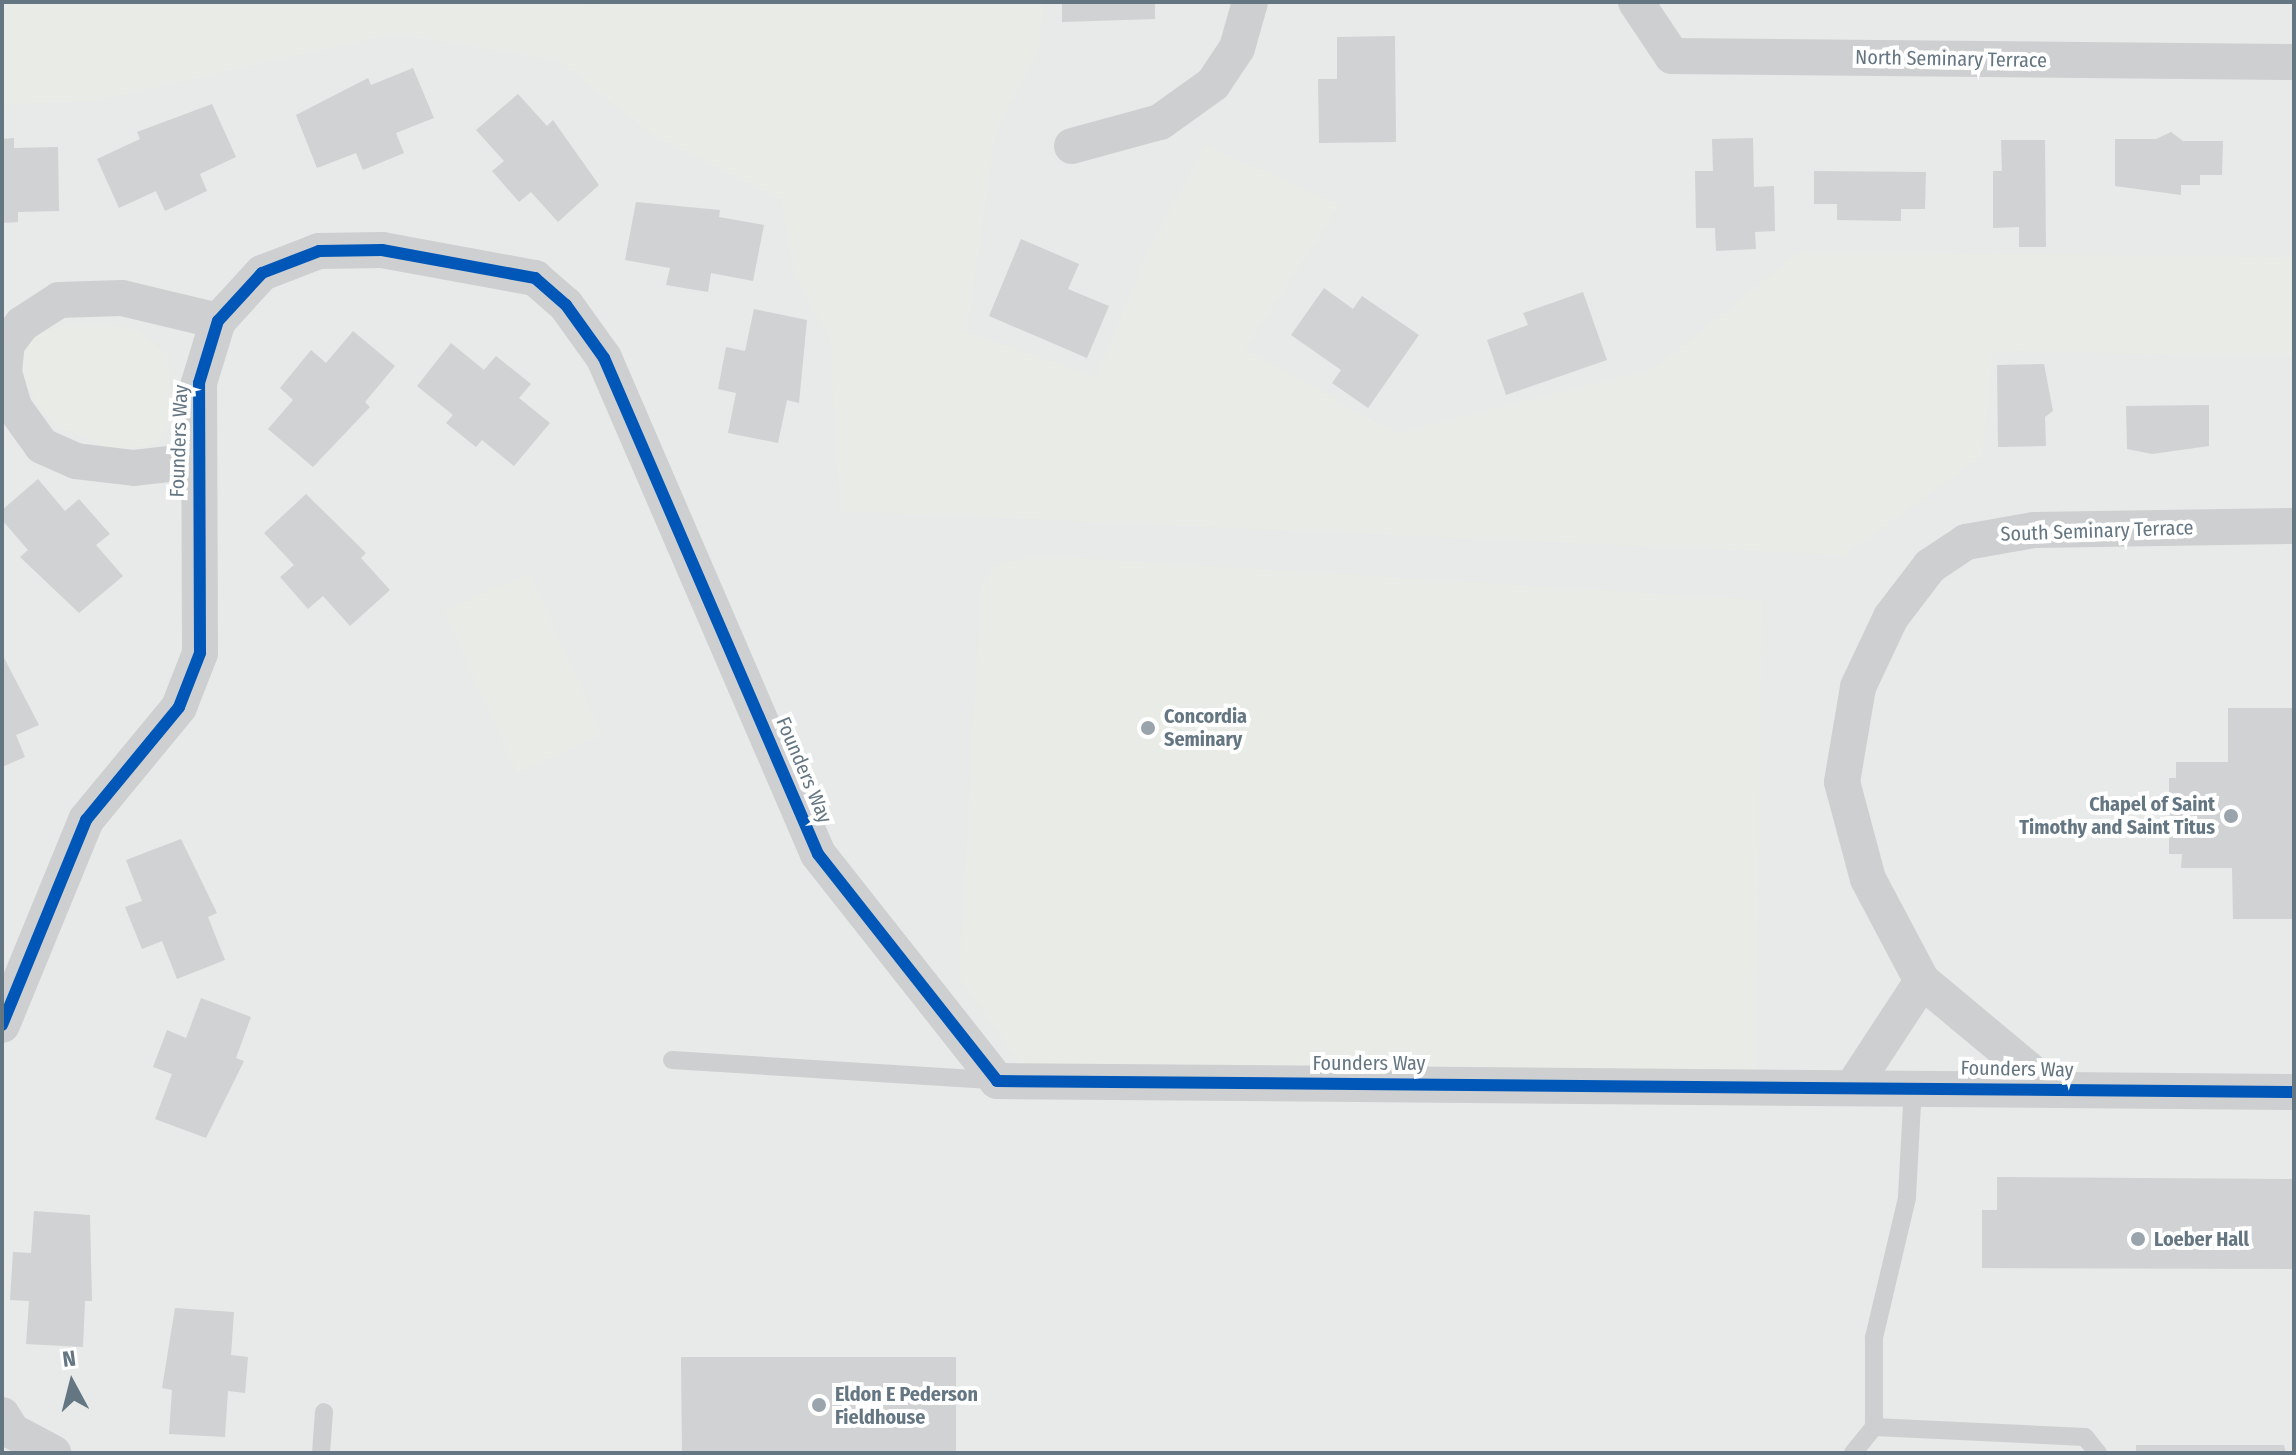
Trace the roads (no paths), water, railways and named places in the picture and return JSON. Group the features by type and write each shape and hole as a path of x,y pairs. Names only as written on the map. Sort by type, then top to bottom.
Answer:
{"street":[{"path":"1072,146 1160,122 1213,84 1237,48 1250,2"},
{"name":"North Seminary Terrace","path":"1636,2 1672,56 2294,62"},
{"name":"Founders Way","path":"2,1025 86,820 179,707 200,653 195,461 199,383 218,321 262,273 319,251 382,250 535,278 566,305 604,358 818,854 997,1081 1854,1085 2294,1092"},
{"path":"195,461 134,468 76,461 42,446 14,407 4,371 7,344 22,324 59,300 122,298 218,321"},
{"name":"South Seminary Terrace","path":"2053,1090 1922,981 1868,879 1842,782 1858,687 1891,617 1930,566 1997,532 2294,526"},
{"path":"1854,1085 1922,981"},
{"path":"2,1415 12,1431 53,1453"}],"lane":[{"path":"672,1060 997,1081"},
{"path":"1853,1453 1874,1427 1874,1338 1907,1198 1913,1086"},
{"path":"321,1453 324,1412"},
{"path":"1874,1427 2085,1437 2098,1453"}],"place":[{"name":"Concordia Seminary","path":"1148,728"},
{"name":"Chapel of Saint Timothy and Saint Titus","path":"2231,816"},
{"name":"Loeber Hall","path":"2138,1239"},
{"name":"Eldon E Pederson Fieldhouse","path":"819,1405"}]}
